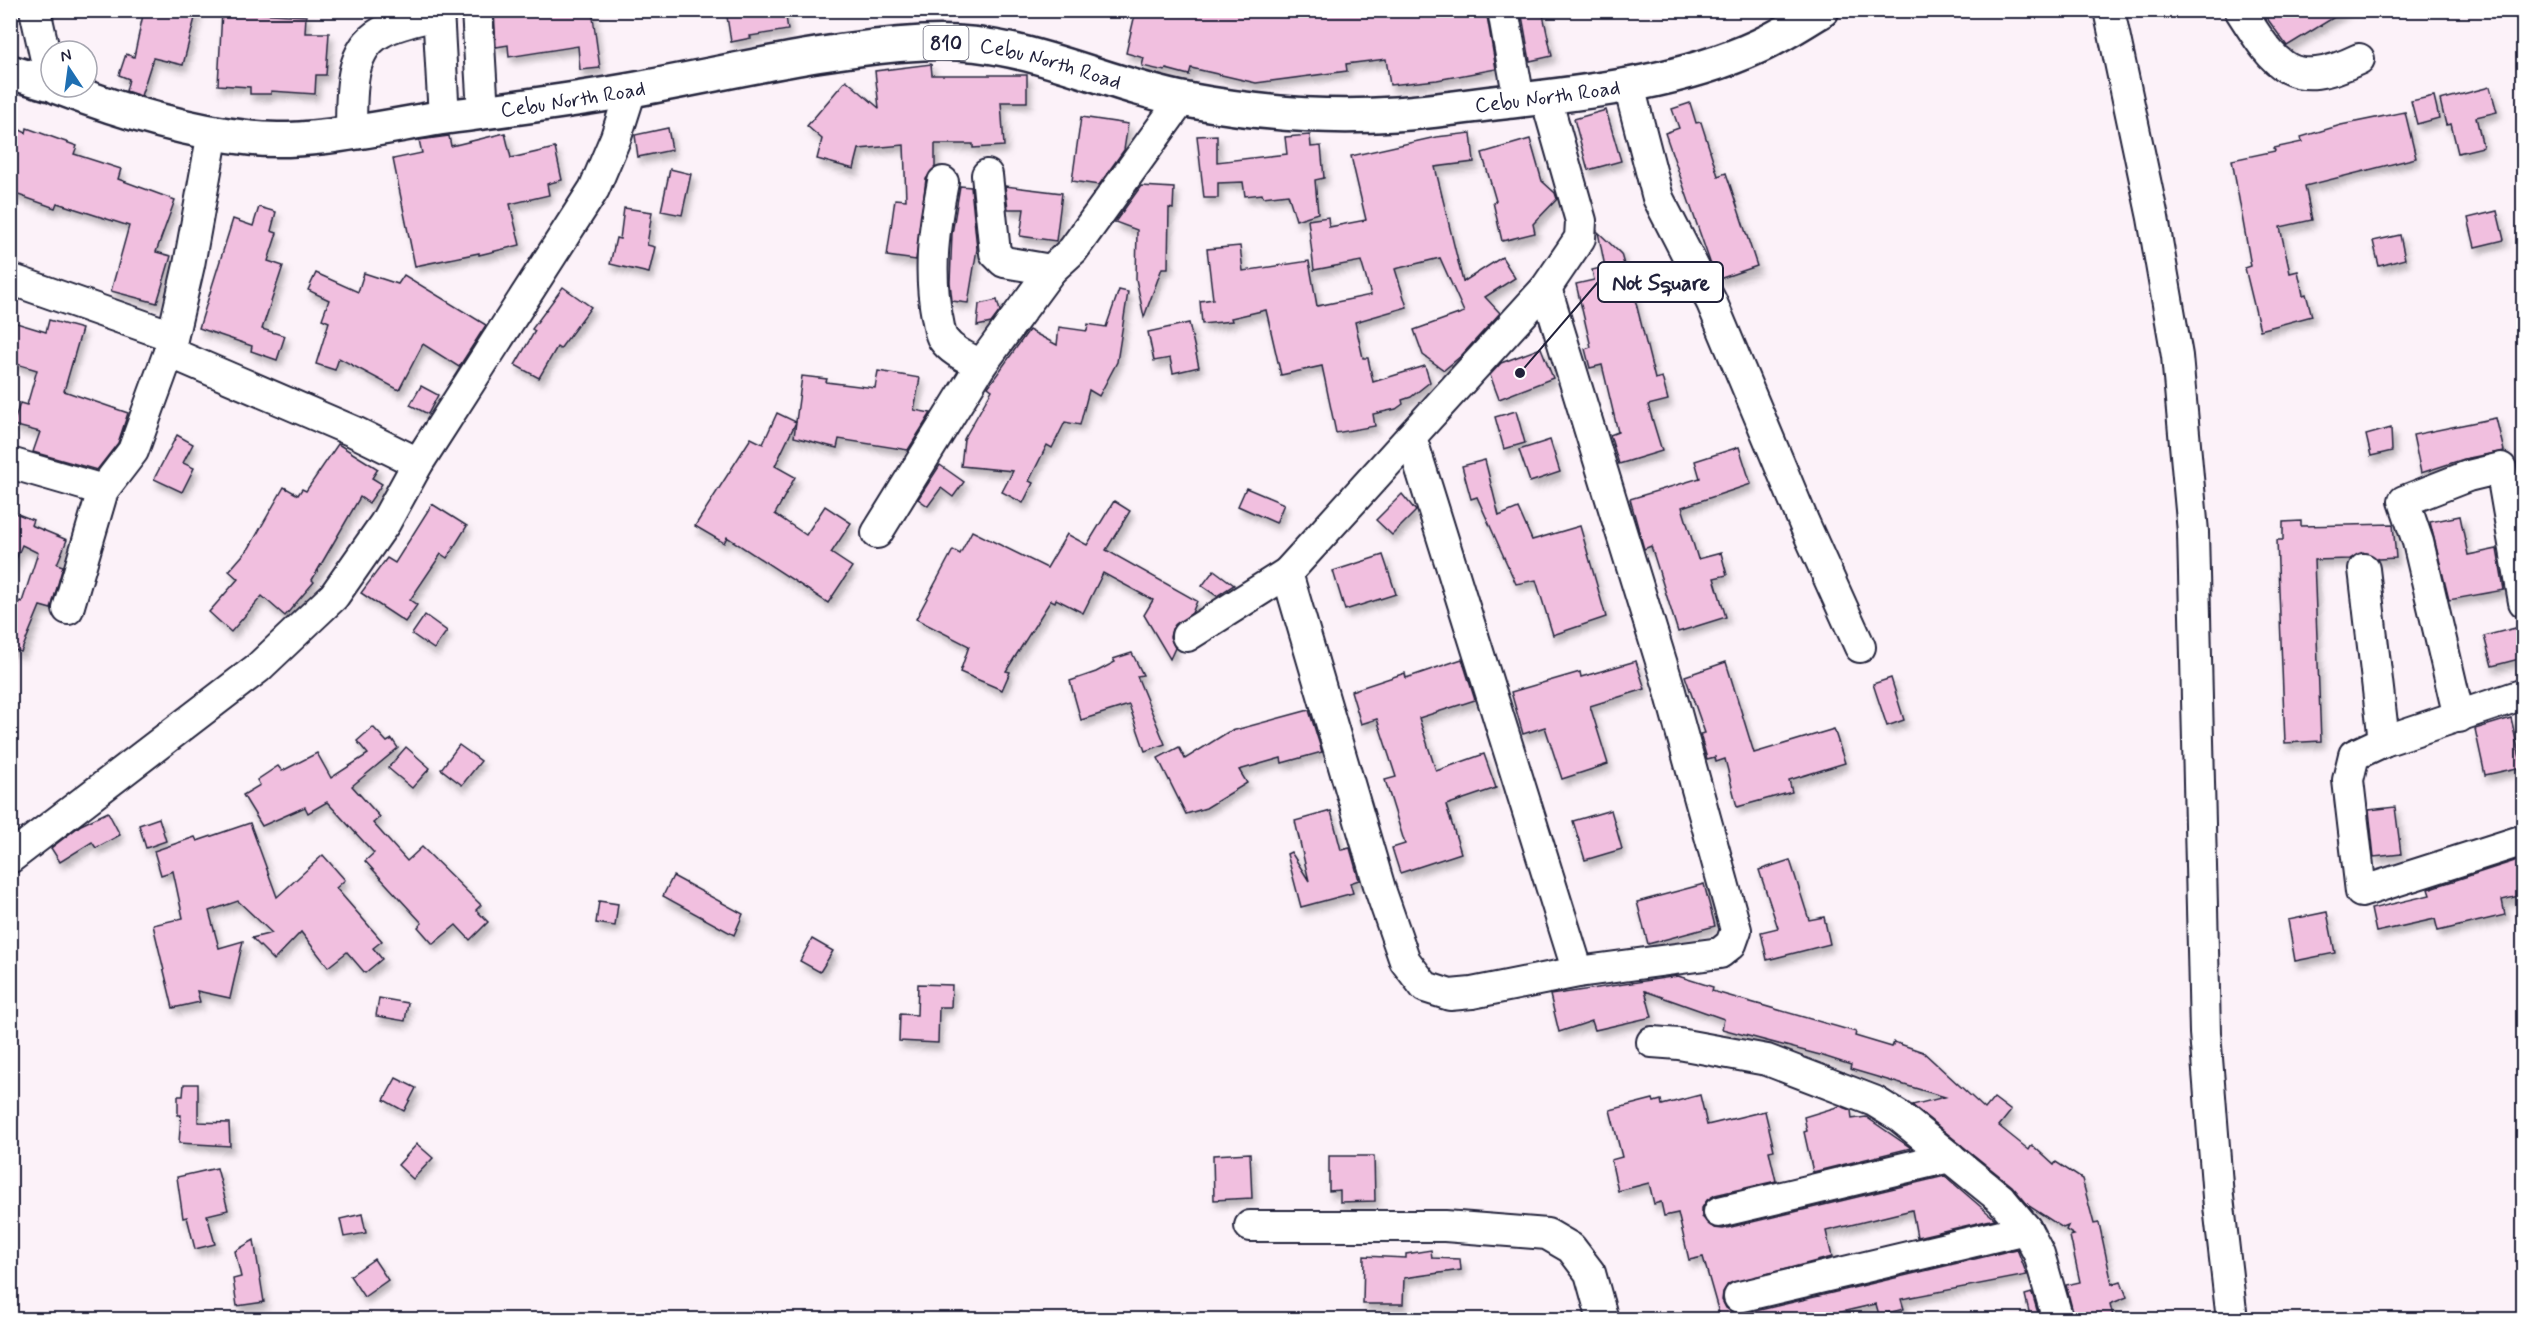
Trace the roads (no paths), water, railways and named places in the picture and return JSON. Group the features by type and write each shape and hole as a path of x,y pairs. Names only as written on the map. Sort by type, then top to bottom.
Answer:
{"highway":[{"name":"Cebu North Road","path":"89,99 126,113 254,139 351,132 632,90 844,50 926,42 977,42 1041,56 1123,84 1182,99 1260,112 1330,115 1395,114 1629,86 1717,62 1758,47 1822,10"},
{"path":"10,72 39,80"}],"street":[{"path":"35,10 41,39"},
{"path":"477,10 483,112"},
{"path":"1187,636 1287,573 1546,288 1580,238 1581,221 1532,99 1503,10"},
{"path":"2109,10 2153,219 2178,368 2193,532 2205,1033 2218,1197 2232,1320"},
{"path":"2240,10 2268,55 2285,68 2313,74 2333,72 2359,59"},
{"path":"351,132 353,76 364,48 379,33 438,12 444,118"},
{"path":"1629,86 1658,198 1712,303 1804,523 1860,646"},
{"path":"10,858 258,669 334,596 385,523 418,463 594,189 616,137 632,90"},
{"path":"877,533 981,365 1051,270 1073,250 1182,99"},
{"path":"68,609 103,490 133,451 170,344 189,266 213,132"},
{"path":"987,175 995,253 1004,262 1051,270"},
{"path":"943,182 935,223 932,261 941,337 954,350 981,365"},
{"path":"10,279 170,344 418,463"},
{"path":"1287,573 1381,892 1405,961 1425,987 1450,995 1472,993 1578,972 1720,953 1731,944 1736,930 1668,684 1546,288"},
{"path":"1411,437 1578,972"},
{"path":"10,462 103,490"},
{"path":"2458,717 2418,542 2404,501 2468,476 2501,468 2523,602"},
{"path":"2364,569 2384,741"},
{"path":"2523,694 2384,741 2354,755 2349,780 2361,892 2523,840"},
{"path":"1652,1042 1689,1045 1767,1060 1874,1101 1900,1117 2001,1199 2026,1229 2039,1254 2058,1320"},
{"path":"1719,1212 1950,1157"},
{"path":"1250,1226 1445,1226 1547,1234 1571,1248 1590,1273 1603,1320"},
{"path":"1739,1297 2026,1229"}],"waterway":[{"path":"834,11 840,10"}],"place":[{"name":"Not Square","path":"1520,373"}]}
